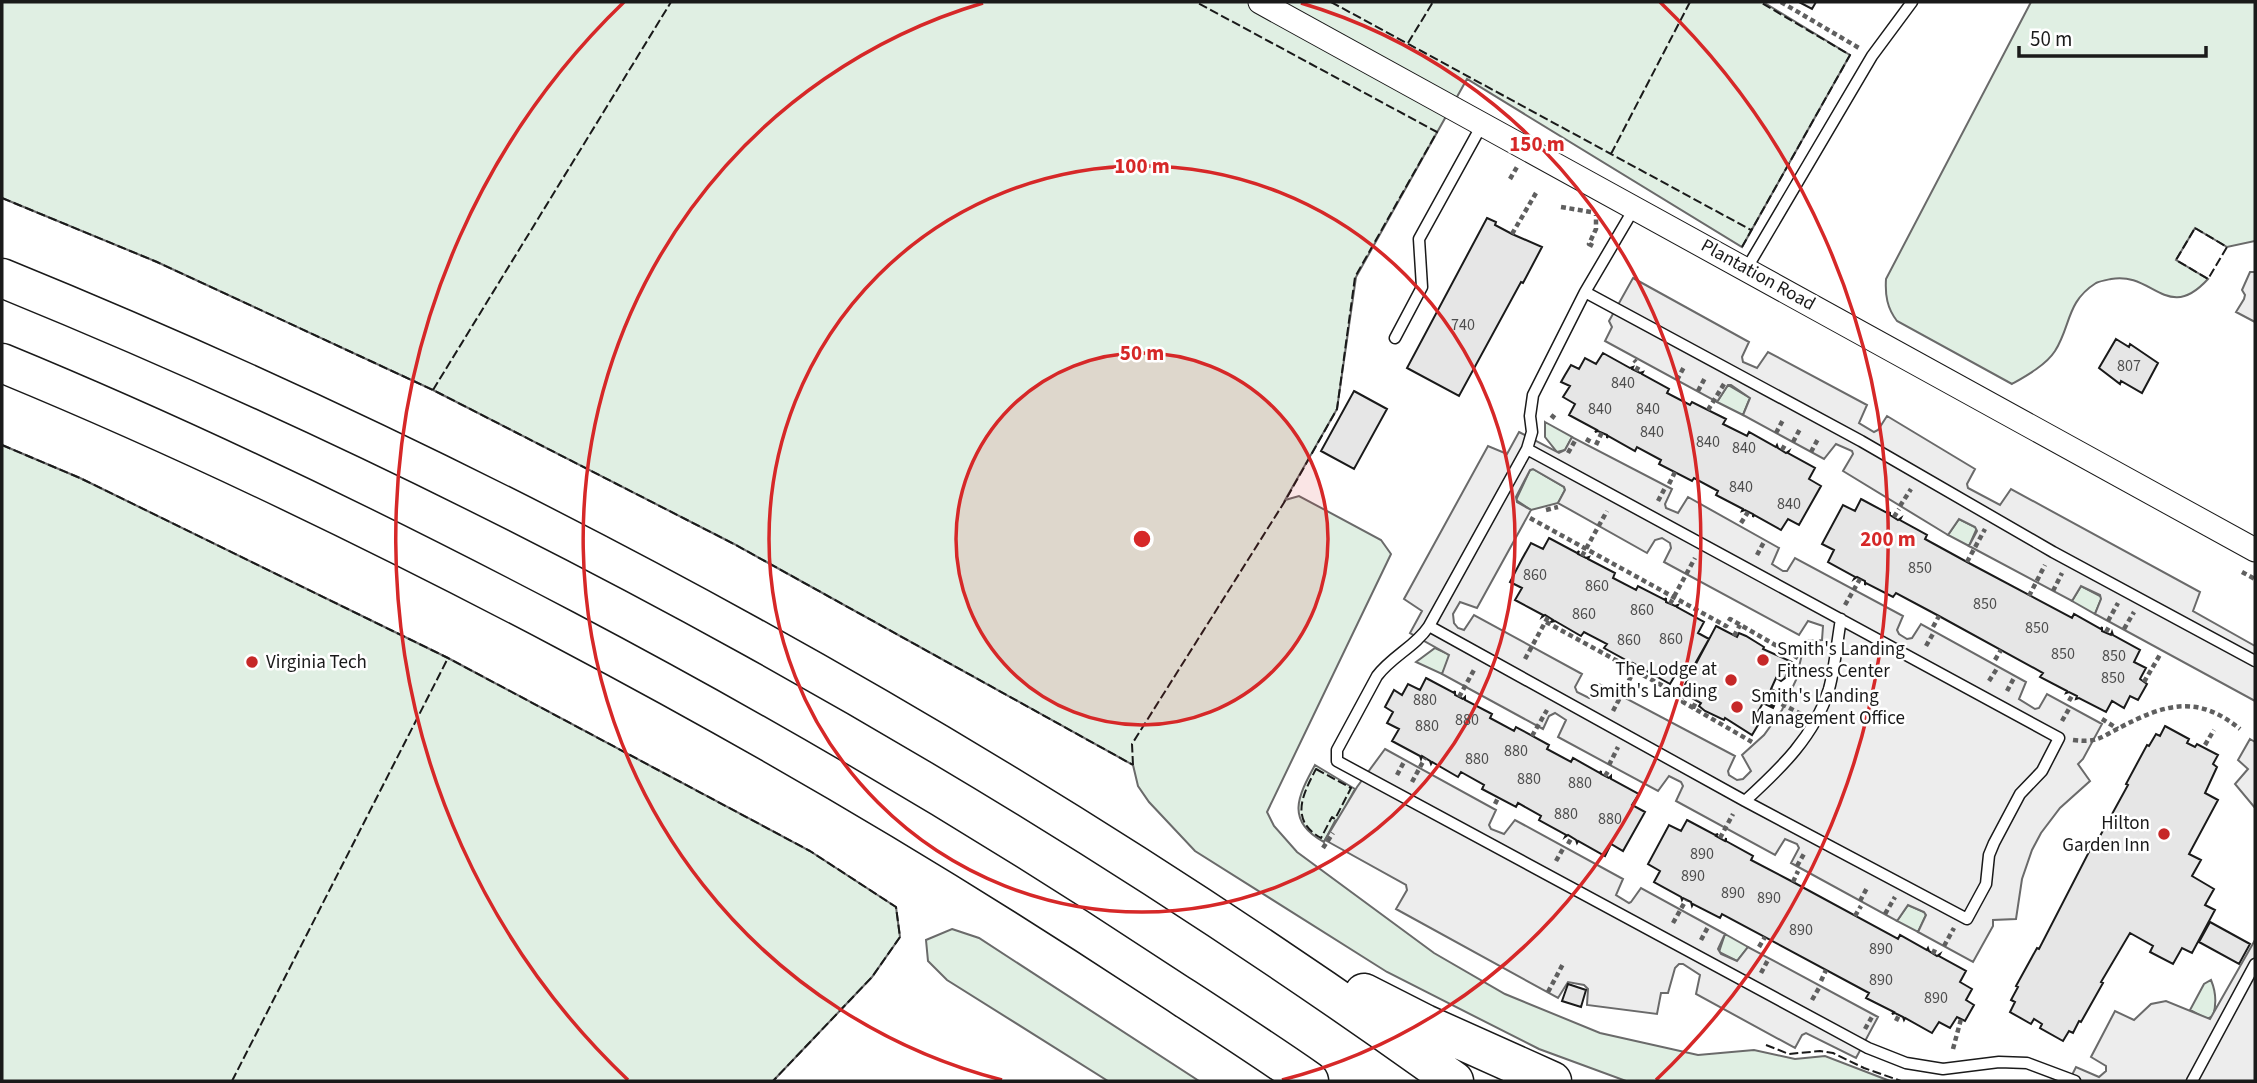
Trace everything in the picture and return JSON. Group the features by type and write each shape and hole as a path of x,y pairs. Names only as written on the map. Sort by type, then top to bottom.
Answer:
{"highway":[{"path":"2,278 152,341 331,422 531,520 799,664 1038,803 1227,924 1454,1081"},
{"path":"2,363 184,442 341,516 460,574 677,689 1002,880 1235,1029 1309,1081"},
{"path":"1227,924 1426,1024 1552,1081"}],"street":[{"name":"Plantation Road","path":"1260,2 2255,550"}],"lane":[{"path":"1747,268 1872,56 1912,2"},
{"path":"1395,338 1422,287 1419,239 1483,123"},
{"path":"1635,207 1586,292 1532,395 1532,432 1527,449 1429,626 1421,638 1385,665 1377,676 1337,750 1336,756 1340,764 1868,1048 1906,1063 1943,1069 1999,1062 2027,1063 2076,1081"},
{"path":"1586,292 1861,441 2053,552 2255,661"},
{"path":"1429,626 1745,801 1966,919 1986,884 1989,855 1994,843 2020,794 2042,771 2059,738 1842,614 1527,449"},
{"path":"1745,801 1797,750 1815,721 1829,689 1842,614"},
{"path":"2192,1081 2255,964"}],"path":[{"path":"1781,2 1872,56"},
{"path":"1512,234 1536,193"},
{"path":"1561,207 1596,215 1596,229 1590,244"},
{"path":"1636,371 1637,362"},
{"path":"1708,410 1714,400"},
{"path":"1586,439 1594,444 1602,432"},
{"path":"1782,450 1786,443"},
{"path":"1669,484 1675,472"},
{"path":"1546,510 1558,507"},
{"path":"1894,517 1899,509"},
{"path":"1741,523 1748,512"},
{"path":"1530,518 1726,626 1730,619 1798,658"},
{"path":"1582,556 1598,526"},
{"path":"1967,562 1974,549"},
{"path":"1670,604 1686,574"},
{"path":"1842,614 1860,579"},
{"path":"2029,596 2036,582"},
{"path":"1933,627 1939,616"},
{"path":"1532,647 1547,620 1636,668 1685,698 1682,702 1752,742"},
{"path":"1734,636 1740,625"},
{"path":"2106,632 2110,625"},
{"path":"1995,660 2000,650"},
{"path":"2144,682 2161,653"},
{"path":"1621,695 1636,668"},
{"path":"1459,697 1465,687"},
{"path":"2069,701 2073,694"},
{"path":"1693,708 1698,700"},
{"path":"1774,700 1785,705"},
{"path":"2092,742 2147,715 2185,704 2207,710 2240,729"},
{"path":"2102,719 2118,729"},
{"path":"1532,736 1538,726"},
{"path":"2205,745 2214,730"},
{"path":"1420,768 1425,758"},
{"path":"1605,776 1609,770"},
{"path":"1495,804 1498,798"},
{"path":"1720,838 1736,810"},
{"path":"1322,848 1333,833"},
{"path":"1568,844 1572,837"},
{"path":"1793,883 1798,872"},
{"path":"1671,927 1686,900"},
{"path":"1855,916 1861,906"},
{"path":"1944,946 1955,928"},
{"path":"1759,947 1765,937"},
{"path":"1933,954 1936,947"},
{"path":"1548,992 1564,962"},
{"path":"1821,981 1826,970"},
{"path":"1896,1021 1899,1015"},
{"path":"1953,1049 1961,1019"}],"green space":[{"path":"2,2 1763,2 1850,55 1742,247 1467,79 1356,277 1337,409 1285,500 1299,496 1381,540 1391,554 1267,812 1274,826 1297,852 1434,953 1505,994 1600,1033 1698,1055 1754,1050 1795,1059 1825,1056 1890,1081 1626,1081 1539,1049 1387,972 1195,851 1149,802 1138,786 1133,765 734,544 433,390 157,262 2,198"},
{"path":"2031,2 2255,2 2255,241 2227,247 2195,228 2176,260 2208,279 2194,292 2181,297 2170,297 2126,279 2096,283 2086,290 2074,306 2060,342 2051,356 2012,384 1897,321 1887,301 1886,279"},
{"path":"1728,385 1750,398 1743,415 1717,402"},
{"path":"1545,422 1572,437 1565,450 1557,452 1545,437"},
{"name":"Virginia Tech","path":"2,445 80,478 448,658 810,851 896,907 900,937 872,977 773,1081 2,1081"},
{"path":"1533,469 1564,487 1558,503 1531,510 1516,500 1530,470"},
{"path":"1959,519 1977,528 1969,546 1948,535"},
{"path":"2081,586 2102,597 2095,614 2072,601"},
{"path":"1435,648 1448,654 1450,658 1442,674 1416,662"},
{"path":"1315,765 1355,789 1324,842 1304,825 1298,807"},
{"path":"1908,905 1926,915 1918,932 1897,921"},
{"path":"952,929 979,938 1199,1081 1108,1081 947,980 928,961 926,940"},
{"path":"1725,934 1748,947 1737,961 1719,952"},
{"path":"2211,980 2215,1007 2213,1016 2207,1019 2190,1010 2204,984"}],"shaded area":[{"path":"2250,272 2255,272 2255,322 2236,312 2244,299 2242,290"},
{"path":"1633,278 1749,342 1742,357 1743,362 1757,368 1768,352 1867,405 1859,423 1874,432 1887,416 1975,469 1967,484 1968,488 2000,505 2011,489 2200,592 2193,611 2255,646 2255,701 2095,614 2100,595 2081,586 2072,601 1969,546 1977,531 1975,527 1959,519 1948,535 1843,471 1853,454 1852,451 1836,444 1824,459 1743,415 1750,398 1731,385 1728,385 1717,402 1605,341 1612,327 1609,321"},
{"path":"1519,432 1559,453 1565,450 1572,437 1672,489 1665,504 1666,508 1678,513 1688,497 1779,548 1772,564 1783,571 1787,571 1795,558 1903,616 1897,630 1907,639 1912,638 1921,624 2026,682 2019,699 2035,709 2039,708 2047,694 2102,724 2078,764 2090,781 2060,808 2032,850 2022,879 2016,919 1993,920 1993,926 1973,962 1918,932 1926,915 1924,912 1908,905 1897,921 1791,863 1799,848 1797,844 1785,839 1775,855 1676,801 1683,786 1681,782 1669,776 1658,791 1558,737 1566,720 1555,713 1549,716 1543,729 1442,674 1449,655 1410,633 1422,611 1404,599 1488,446 1507,454","holes":["1533,469 1564,487 1558,503 1647,553 1655,540 1662,538 1670,543 1671,548 1664,562 1799,635 1808,621 1823,626 1822,640 1805,641 1796,680 1782,710 1764,735 1742,755 1751,771 1743,779 1737,780 1729,775 1728,771 1735,756 1599,684 1589,698 1577,692 1575,687 1582,674 1474,615 1464,630 1454,623 1453,614 1460,602 1477,608 1531,510 1517,502 1516,497 1530,470"]},
{"path":"2250,739 2255,742 2255,808 2235,784 2248,769 2238,760"},
{"path":"1385,749 1496,810 1489,825 1491,829 1504,834 1515,820 1623,879 1616,895 1629,903 1641,888 1725,934 1718,949 1721,954 1737,961 1748,947 1878,1017 1856,1058 1806,1033 1795,1048 1696,994 1700,975 1683,964 1675,968 1668,993 1661,993 1657,1014 1587,1005 1588,989 1584,985 1568,982 1558,998 1396,909 1407,890 1406,885 1325,840 1357,787"},
{"path":"2255,940 2255,1081 2069,1081 2076,1067 2099,1077 2106,1071 2106,1066 2091,1057 2115,1011 2134,1020 2151,1004 2166,1001 2210,1019"}],"building":[{"path":"1799,2 1816,2 1812,9"},
{"path":"1487,218 1512,234 1542,247 1459,396 1407,368"},
{"path":"2116,339 2129,347 2130,344 2158,363 2142,393 2121,381 2120,384 2099,368"},
{"path":"1603,353 1640,373 1643,372 1642,374 1669,389 1667,393 1726,419 1723,424 1747,436 1749,432 1776,447 1777,445 1786,453 1789,451 1788,453 1815,468 1809,479 1821,486 1799,525 1788,519 1781,530 1754,515 1753,517 1753,514 1742,511 1743,509 1716,495 1718,491 1659,464 1661,460 1637,447 1635,451 1608,436 1607,438 1607,435 1595,432 1597,430 1569,415 1575,404 1563,397 1570,386 1561,382 1571,365 1579,369 1585,358 1596,364"},
{"path":"1354,391 1387,409 1354,469 1321,451"},
{"path":"1861,499 1889,514 1890,512 1890,515 1898,520 1901,518 1900,520 1927,535 1925,539 1967,562 2072,618 2074,614 2101,629 2102,627 2102,631 2111,635 2112,632 2140,650 2134,662 2146,668 2140,679 2147,684 2138,700 2130,696 2124,708 2112,701 2106,712 2079,698 2076,699 2077,696 2066,693 2067,691 2040,677 2043,673 1896,593 1893,597 1866,583 1865,585 1865,581 1857,577 1854,579 1855,577 1828,562 1834,550 1822,544 1843,505 1855,511"},
{"path":"1549,538 1577,553 1579,551 1578,554 1589,557 1588,559 1615,573 1613,578 1636,590 1638,586 1665,600 1666,598 1666,602 1678,605 1677,607 1704,622 1698,633 1709,639 1687,678 1677,672 1670,684 1643,669 1642,671 1633,663 1632,666 1604,648 1607,644 1584,632 1581,636 1555,621 1551,622 1553,620 1545,615 1542,617 1543,615 1515,600 1522,588 1510,582 1522,559 1531,543 1543,549"},
{"name":"The Lodge at Smith's Landing","path":"1716,626 1737,637 1739,633 1746,636 1764,647 1763,649 1792,662 1785,678 1781,681 1776,678 1771,689 1781,694 1777,695 1771,705 1773,708 1763,703 1757,713 1763,716 1752,735 1725,718 1724,720 1705,711 1699,706 1701,703 1681,692"},
{"path":"1426,678 1454,693 1455,691 1455,695 1463,699 1465,697 1465,700 1492,714 1490,718 1514,731 1516,727 1549,745 1547,749 1571,762 1573,758 1600,773 1601,771 1601,774 1609,778 1611,776 1611,779 1639,794 1632,805 1645,812 1623,851 1611,844 1605,856 1578,841 1577,843 1568,835 1565,837 1566,835 1539,820 1541,816 1518,803 1516,807 1482,789 1484,785 1461,772 1458,777 1392,741 1399,729 1387,723 1393,712 1385,707 1394,690 1402,695 1408,684 1420,690"},
{"path":"2165,726 2189,739 2187,743 2195,747 2197,744 2218,755 2213,764 2217,767 2205,793 2218,800 2189,854 2201,860 2192,876 2214,889 2205,905 2215,910 2192,953 2182,948 2173,964 2150,952 2153,946 2130,933 2081,1022 2079,1021 2073,1033 2069,1031 2063,1041 2040,1028 2042,1024 2034,1019 2031,1024 2010,1012 2015,1002 2011,1000 2018,987 2016,986 2037,948 2039,949 2147,745 2149,746 2156,734 2160,736"},
{"path":"1687,820 1715,835 1718,834 1716,836 1725,841 1726,838 1726,841 1753,856 1751,860 1898,939 1900,935 1927,950 1928,948 1937,956 1940,954 1939,956 1966,971 1960,982 1972,989 1966,1000 1974,1005 1965,1021 1957,1017 1950,1028 1939,1022 1932,1033 1866,998 1869,993 1722,914 1720,918 1693,904 1692,906 1691,902 1683,898 1682,900 1654,882 1660,871 1648,864 1669,825 1681,831"},
{"path":"2210,922 2250,944 2239,964 2199,942"},
{"path":"1568,984 1586,990 1581,1007 1562,1001"}],"fence":[{"path":"433,390 671,2"},
{"path":"1133,765 1132,744 1285,501 1337,409 1355,277 1437,132 1196,2"},
{"path":"1331,2 1751,230"},
{"path":"1408,43 1433,2"},
{"path":"1611,154 1690,2"},
{"path":"1742,247 1850,55 1760,2"},
{"path":"2,198 157,262 433,390 734,544 1133,765"},
{"path":"2195,228 2227,247 2208,279 2176,260 2195,228"},
{"path":"2,445 80,478 448,658 810,851 896,907 900,937 872,977 773,1081"},
{"path":"232,1081 448,658"},
{"path":"1316,769 1351,788 1335,819 1332,817 1321,838 1311,831 1302,815 1303,797 1316,769"},
{"path":"1766,1045 1789,1054 1820,1051 1833,1053 1901,1081"}],"place":[{"name":"Smith's Landing Fitness Center","path":"1763,660"},
{"name":"Virginia Tech","path":"252,662"},
{"name":"The Lodge at Smith's Landing","path":"1731,680"},
{"name":"Smith's Landing Management Office","path":"1737,707"},
{"name":"Hilton Garden Inn","path":"2164,834"}]}
